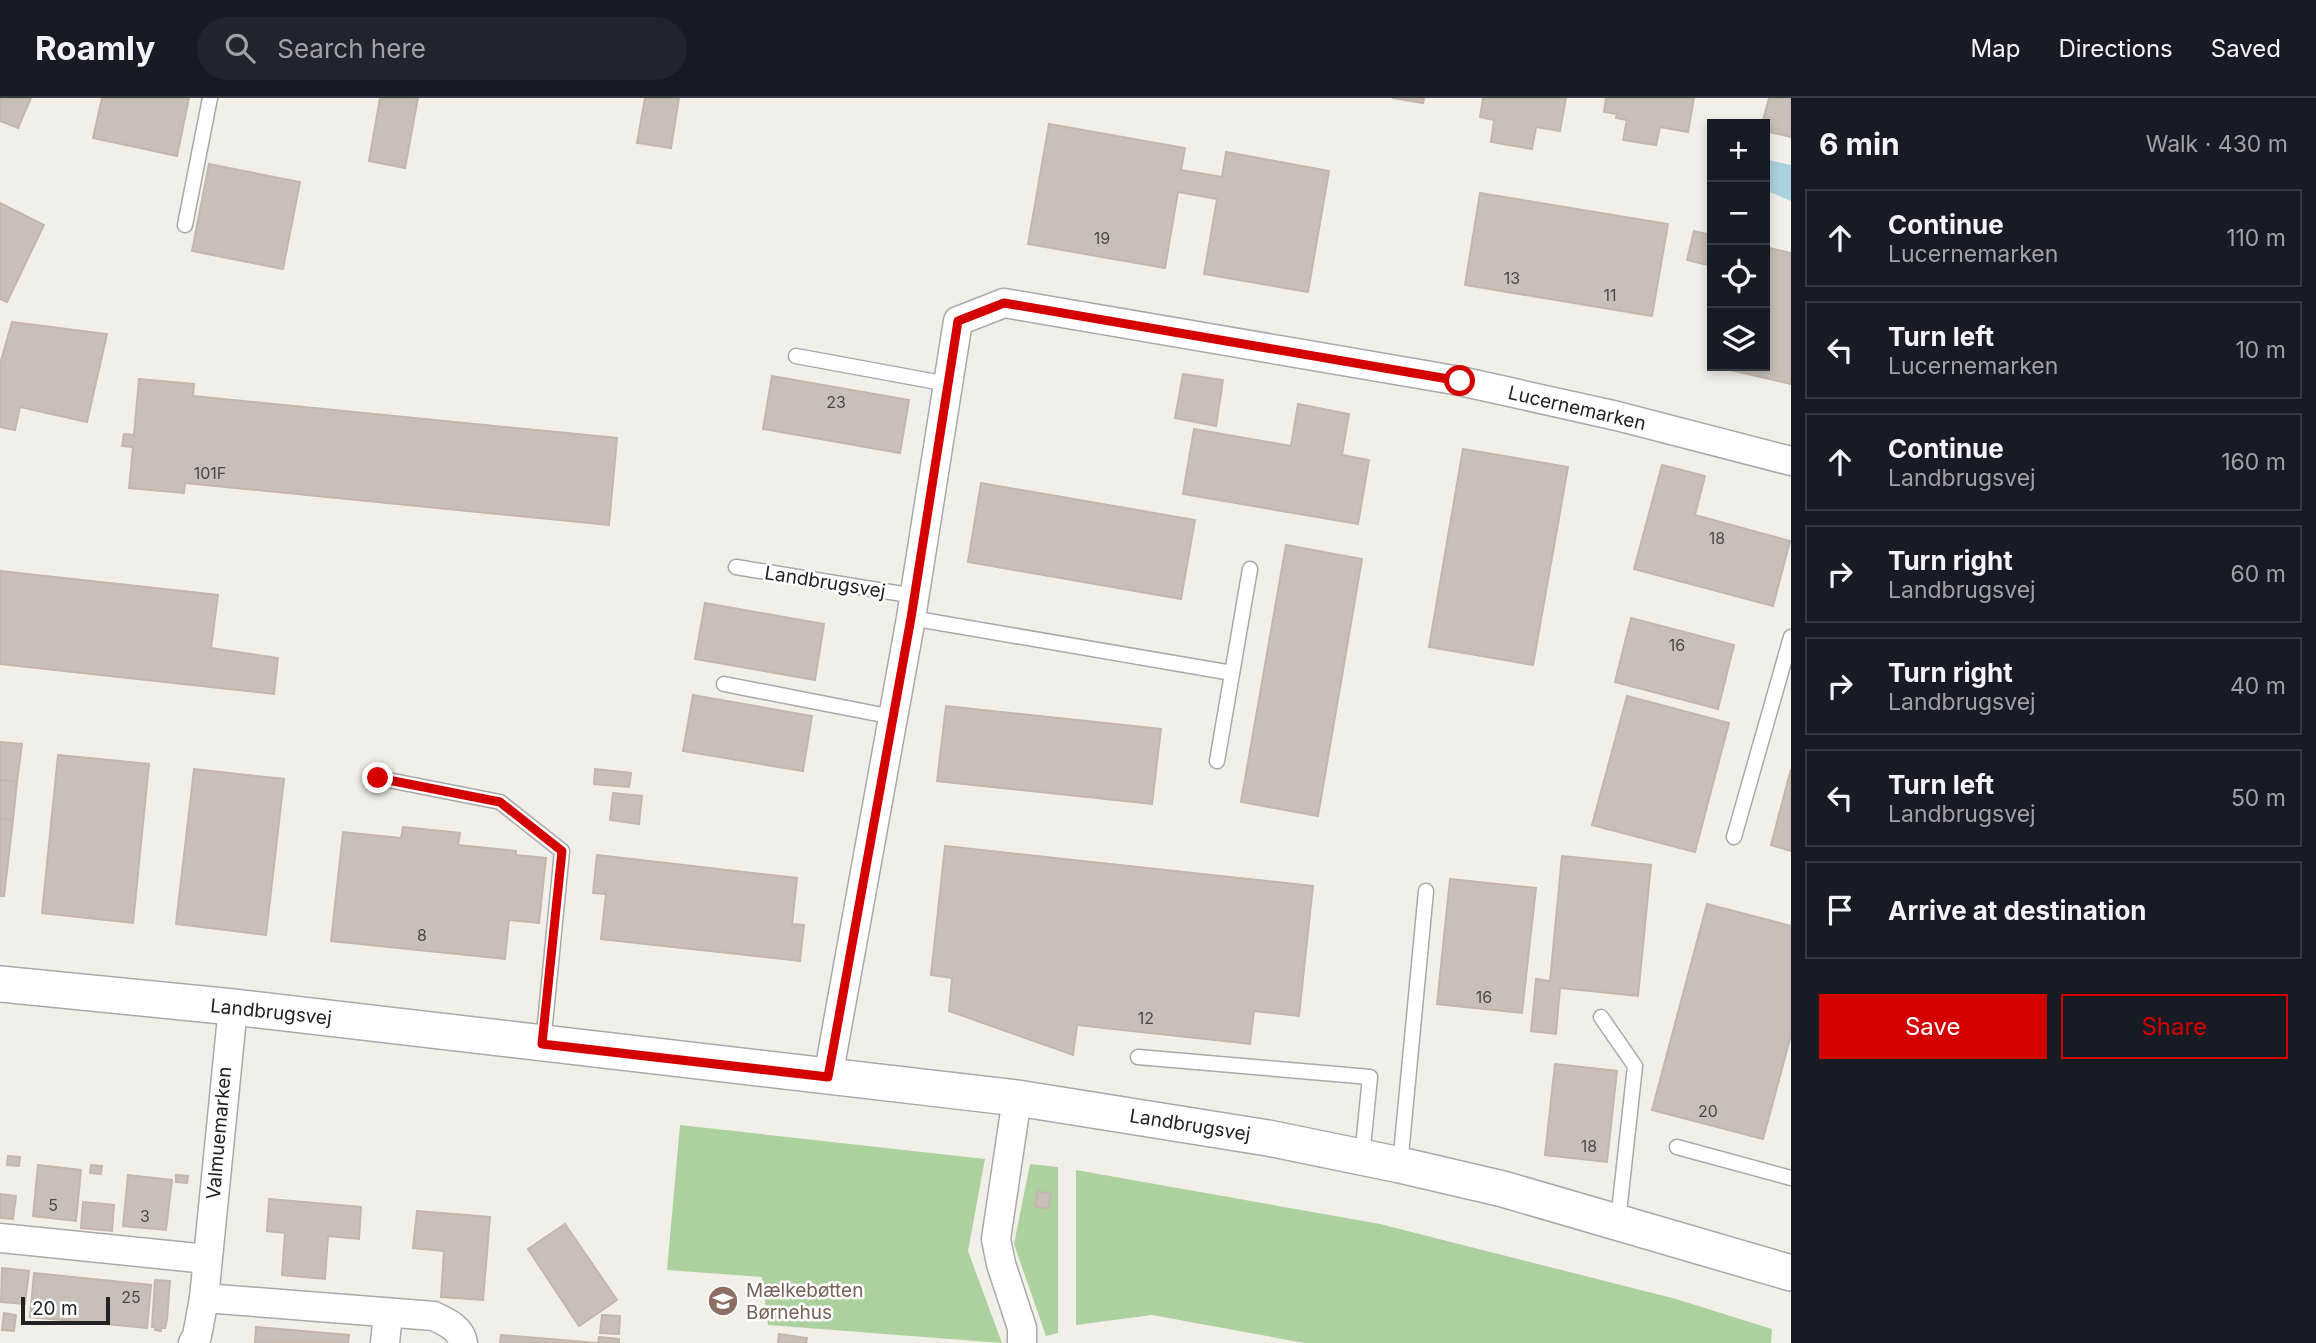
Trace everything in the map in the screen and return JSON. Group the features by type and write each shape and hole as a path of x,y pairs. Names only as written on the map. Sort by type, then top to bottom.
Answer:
{"street":[{"name":"Lucernemarken","path":"948,384 958,321 1004,303 1460,381 1618,416 1791,461"},
{"path":"828,1077 913,607 948,384"},
{"name":"Landbrugsvej","path":"0,984 233,1007 1017,1098 1268,1138 1503,1189 1791,1273"},
{"name":"Valmuemarken","path":"193,1343 197,1336 204,1298 233,1007"},
{"path":"1017,1098 996,1238 1001,1264 1022,1328 1022,1343"},
{"path":"0,1238 207,1259"},
{"path":"204,1298 434,1316 450,1324 462,1336 463,1343"},
{"path":"385,1343 388,1313"}],"lane":[{"path":"185,225 210,98"},
{"path":"796,356 948,384"},
{"name":"Landbrugsvej","path":"736,567 913,607 1232,673"},
{"path":"1217,761 1250,569"},
{"path":"1734,837 1791,637"},
{"path":"724,684 893,717"},
{"path":"378,778 500,802 562,851 542,1044"},
{"path":"1400,1165 1426,891"},
{"path":"1601,1017 1635,1066 1617,1222"},
{"path":"1138,1057 1370,1077 1362,1157"},
{"path":"1676,1147 1791,1178"}],"green space":[{"path":"680,1125 985,1159 968,1251 1002,1343 768,1325 762,1277 667,1270"},
{"path":"1030,1164 1058,1167 1058,1333 1046,1336 1014,1244"},
{"path":"1076,1170 1380,1224 1676,1299 1772,1329 1771,1343 1304,1343 1152,1315 1076,1325"}],"water":[{"path":"1770,160 1791,165 1791,201 1770,192"}],"building":[{"path":"0,98 31,98 18,128 0,121"},
{"path":"102,98 189,98 177,156 93,138"},
{"path":"380,98 418,98 405,168 369,161"},
{"path":"645,98 679,98 671,148 637,143"},
{"path":"1392,98 1424,98 1423,103"},
{"path":"1483,98 1566,98 1560,131 1536,127 1532,149 1491,142 1494,120 1480,117"},
{"path":"1606,98 1694,98 1688,132 1660,127 1656,145 1623,140 1627,120 1616,118 1617,114 1604,112"},
{"path":"1769,98 1791,98 1791,137 1770,132 1770,119 1763,119"},
{"path":"1049,124 1185,148 1181,170 1222,177 1226,152 1329,171 1308,292 1204,274 1217,199 1178,192 1165,268 1028,244"},
{"path":"209,164 300,182 283,269 192,251"},
{"path":"1480,193 1668,224 1652,316 1465,285"},
{"path":"0,203 44,225 7,302 0,299"},
{"path":"1694,231 1707,234 1707,265 1687,260"},
{"path":"1770,248 1791,253 1791,384 1735,371 1770,371"},
{"path":"12,322 107,334 87,422 20,407 15,430 0,427 0,364"},
{"path":"1183,374 1223,380 1216,426 1175,418"},
{"path":"772,376 909,400 900,453 763,429"},
{"path":"139,379 194,384 193,396 617,438 609,525 185,483 184,493 129,488 133,447 122,446 124,434 134,435"},
{"path":"1298,404 1349,414 1342,455 1369,460 1358,524 1183,494 1194,429 1291,446"},
{"path":"1463,449 1568,467 1533,665 1429,647"},
{"path":"1662,465 1705,476 1695,515 1790,541 1773,606 1634,569"},
{"path":"981,483 1195,520 1181,599 968,562"},
{"path":"1286,545 1362,559 1318,816 1241,802"},
{"path":"0,571 218,595 211,648 278,658 274,694 0,664"},
{"path":"705,603 824,624 815,680 695,659"},
{"path":"1631,618 1734,645 1718,709 1615,682"},
{"path":"693,695 812,716 803,771 683,751"},
{"path":"1627,696 1729,723 1695,852 1592,825"},
{"path":"946,706 1161,729 1152,804 937,781"},
{"path":"0,742 22,744 17,782 0,780"},
{"path":"58,755 149,764 133,923 42,913"},
{"path":"194,769 284,779 266,935 176,924"},
{"path":"595,769 631,773 629,787 594,784"},
{"path":"1791,769 1791,851 1771,845"},
{"path":"0,780 17,782 13,820 0,819"},
{"path":"613,793 642,796 639,824 610,820"},
{"path":"0,819 13,820 4,896 0,896"},
{"path":"403,827 460,833 458,845 516,851 516,855 546,858 539,923 509,920 505,959 331,941 343,832 401,838"},
{"path":"945,846 1313,886 1299,1016 1254,1011 1250,1044 1077,1025 1073,1055 949,1011 952,978 931,975"},
{"path":"597,855 797,878 792,924 804,925 800,961 601,939 606,894 593,893"},
{"path":"1562,856 1651,865 1638,996 1560,988 1556,1034 1531,1031 1536,979 1550,981"},
{"path":"1450,879 1536,888 1522,1013 1437,1004"},
{"path":"1707,904 1791,926 1791,1035 1763,1139 1652,1110"},
{"path":"1555,1064 1617,1071 1607,1162 1545,1155"},
{"path":"8,1156 20,1157 19,1166 7,1165"},
{"path":"38,1165 81,1170 76,1221 33,1216"},
{"path":"91,1165 102,1166 101,1174 90,1173"},
{"path":"128,1175 172,1180 166,1230 123,1226"},
{"path":"176,1175 188,1176 187,1183 176,1182"},
{"path":"1038,1191 1051,1194 1048,1209 1035,1206"},
{"path":"0,1194 16,1196 13,1219 0,1218"},
{"path":"269,1199 361,1207 359,1239 328,1236 325,1279 282,1275 285,1233 267,1231"},
{"path":"83,1202 114,1205 112,1231 81,1228"},
{"path":"417,1211 490,1217 483,1300 441,1297 444,1251 413,1248"},
{"path":"565,1224 617,1300 579,1326 528,1249"},
{"path":"2,1268 29,1271 25,1304 1,1302"},
{"path":"34,1273 151,1285 147,1328 30,1317"},
{"path":"155,1280 170,1281 167,1319 165,1328 161,1328 161,1331 152,1327"},
{"path":"4,1313 16,1315 14,1331 2,1330"},
{"path":"602,1315 620,1316 619,1334 600,1333"},
{"path":"256,1327 349,1335 348,1343 255,1343"},
{"path":"779,1334 807,1338 806,1343 778,1343"},
{"path":"501,1335 597,1343 500,1343"},
{"path":"599,1337 619,1339 619,1343 598,1343"}],"place":[{"name":"Mælkebøtten Børnehus","path":"723,1301"}],"route":[{"path":"378,778 500,802 562,851 542,1044 828,1077 911,618 958,321 1004,303 1460,381"}]}
